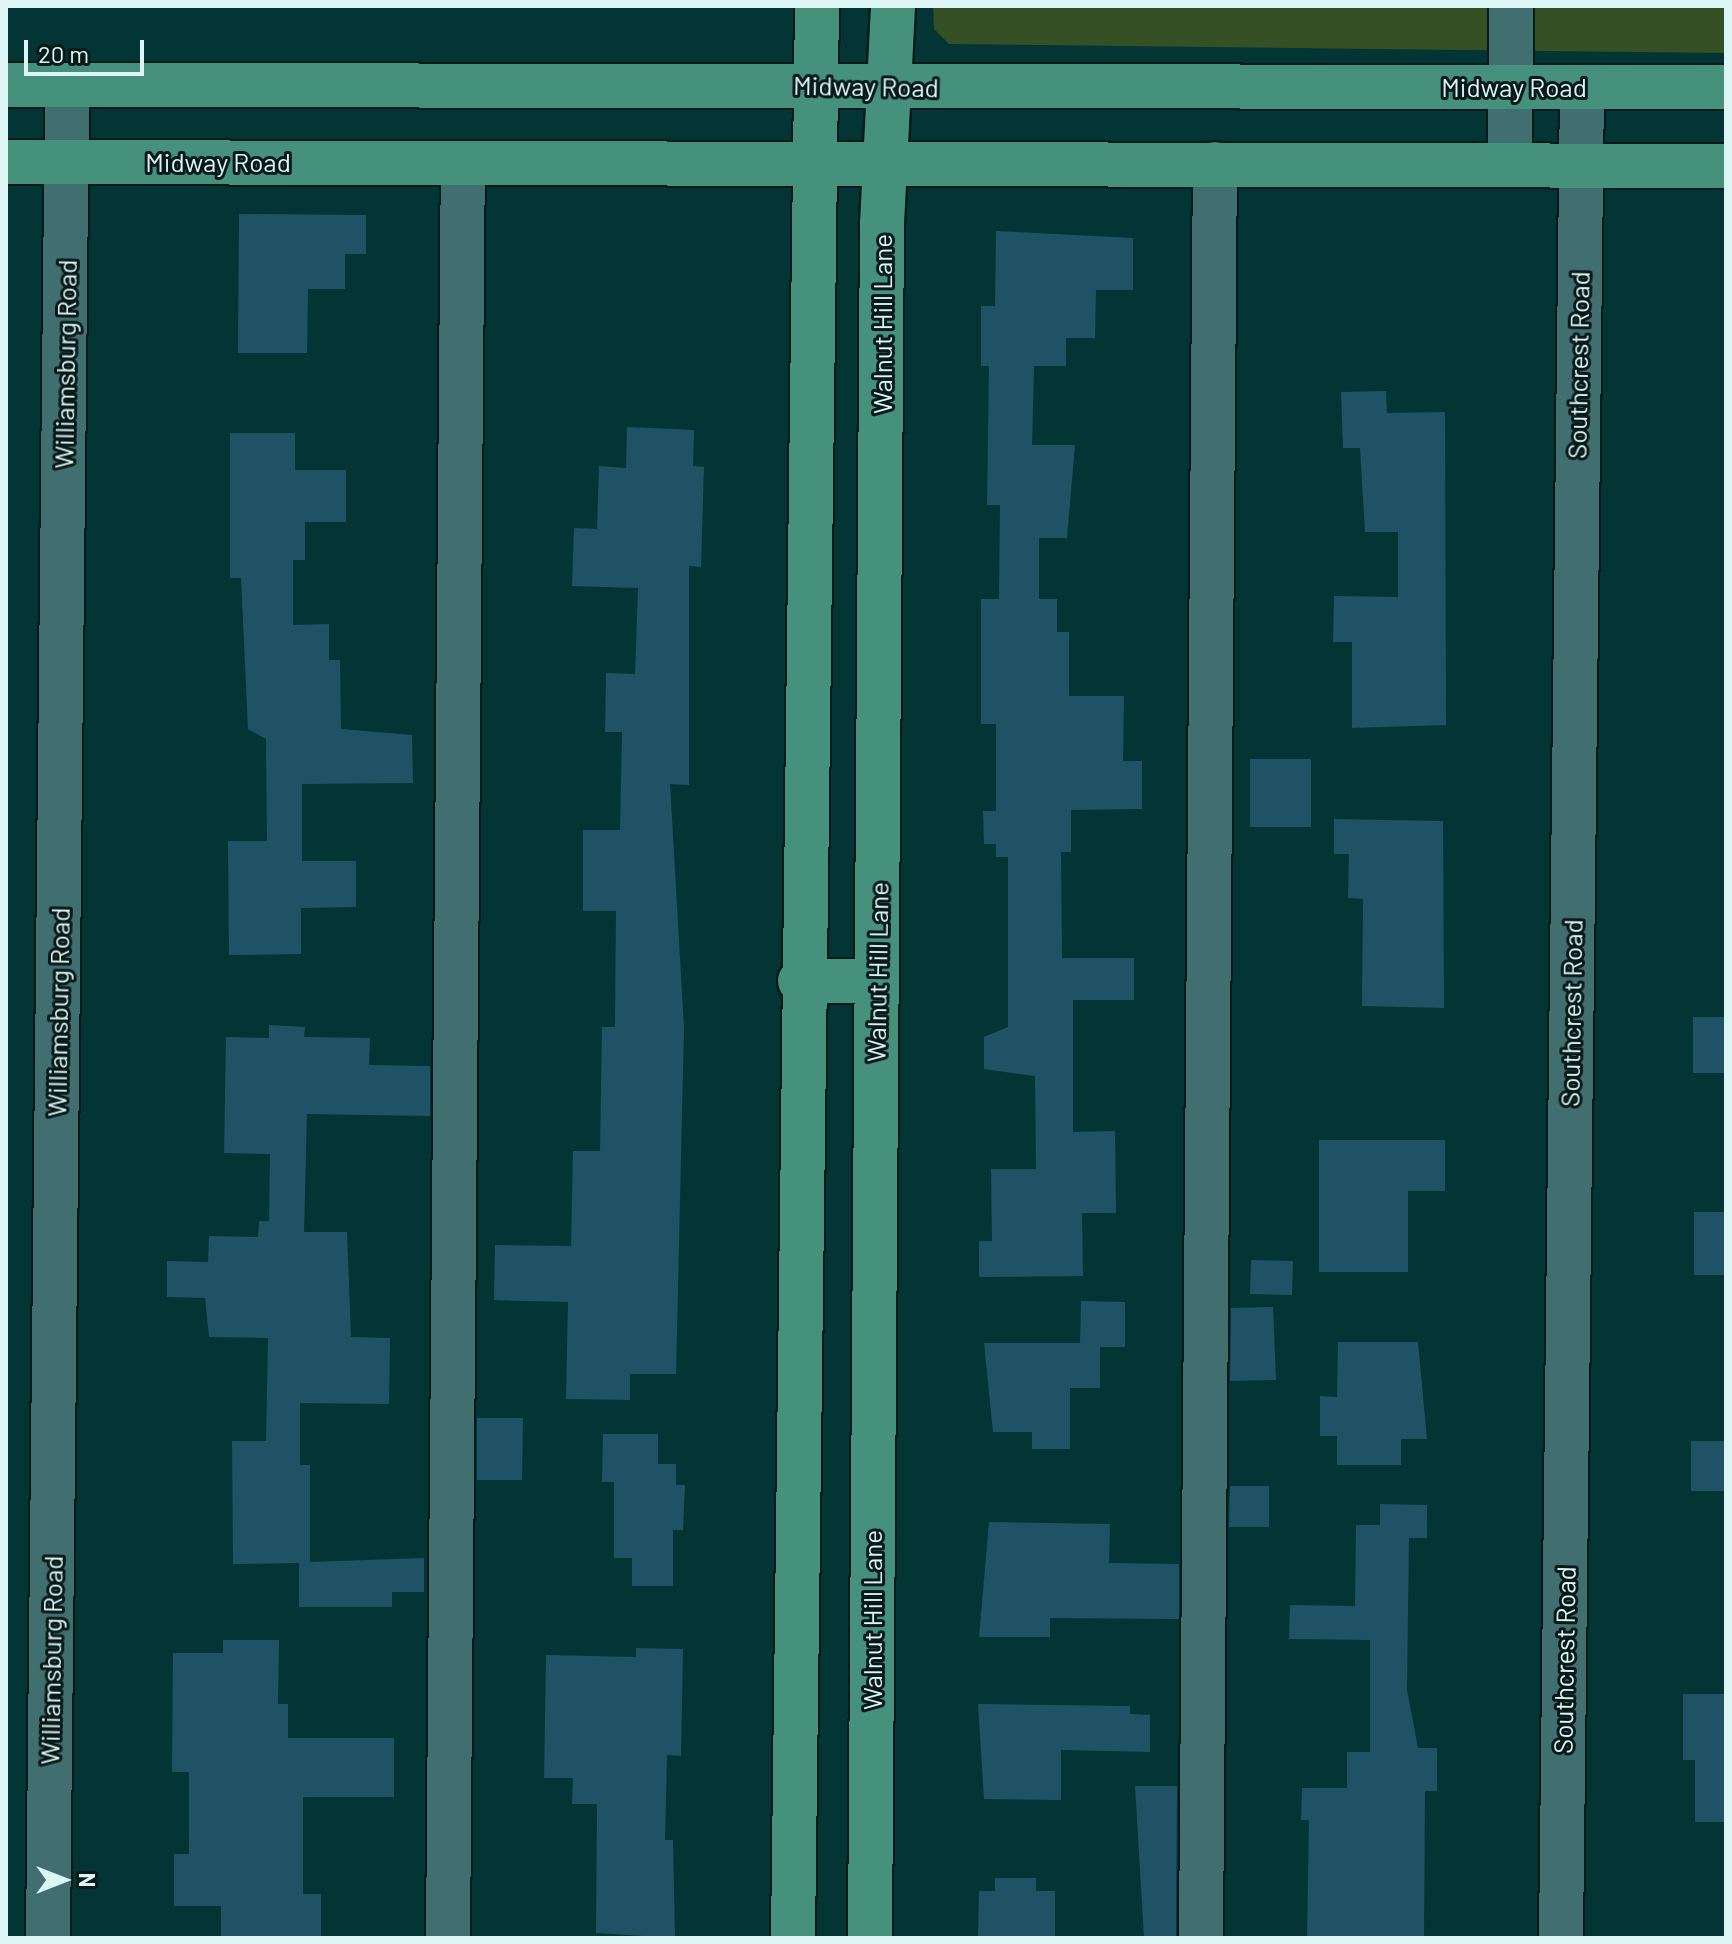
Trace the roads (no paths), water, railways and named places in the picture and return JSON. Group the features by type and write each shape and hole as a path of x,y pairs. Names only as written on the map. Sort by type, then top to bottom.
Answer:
{"main road":[{"path":"793,1938 800,981 817,6"},
{"name":"Walnut Hill Lane","path":"870,1938 884,163 891,88 893,6"},
{"name":"Midway Road","path":"6,85 1726,87"},
{"name":"Midway Road","path":"6,162 1726,166"},
{"path":"800,981 876,981"}],"street":[{"path":"1510,165 1511,6"},
{"name":"Williamsburg Road","path":"48,1938 67,87"},
{"name":"Southcrest Road","path":"1561,1938 1582,87"},
{"path":"448,1938 463,163"},
{"path":"1201,1938 1215,164"}]}
